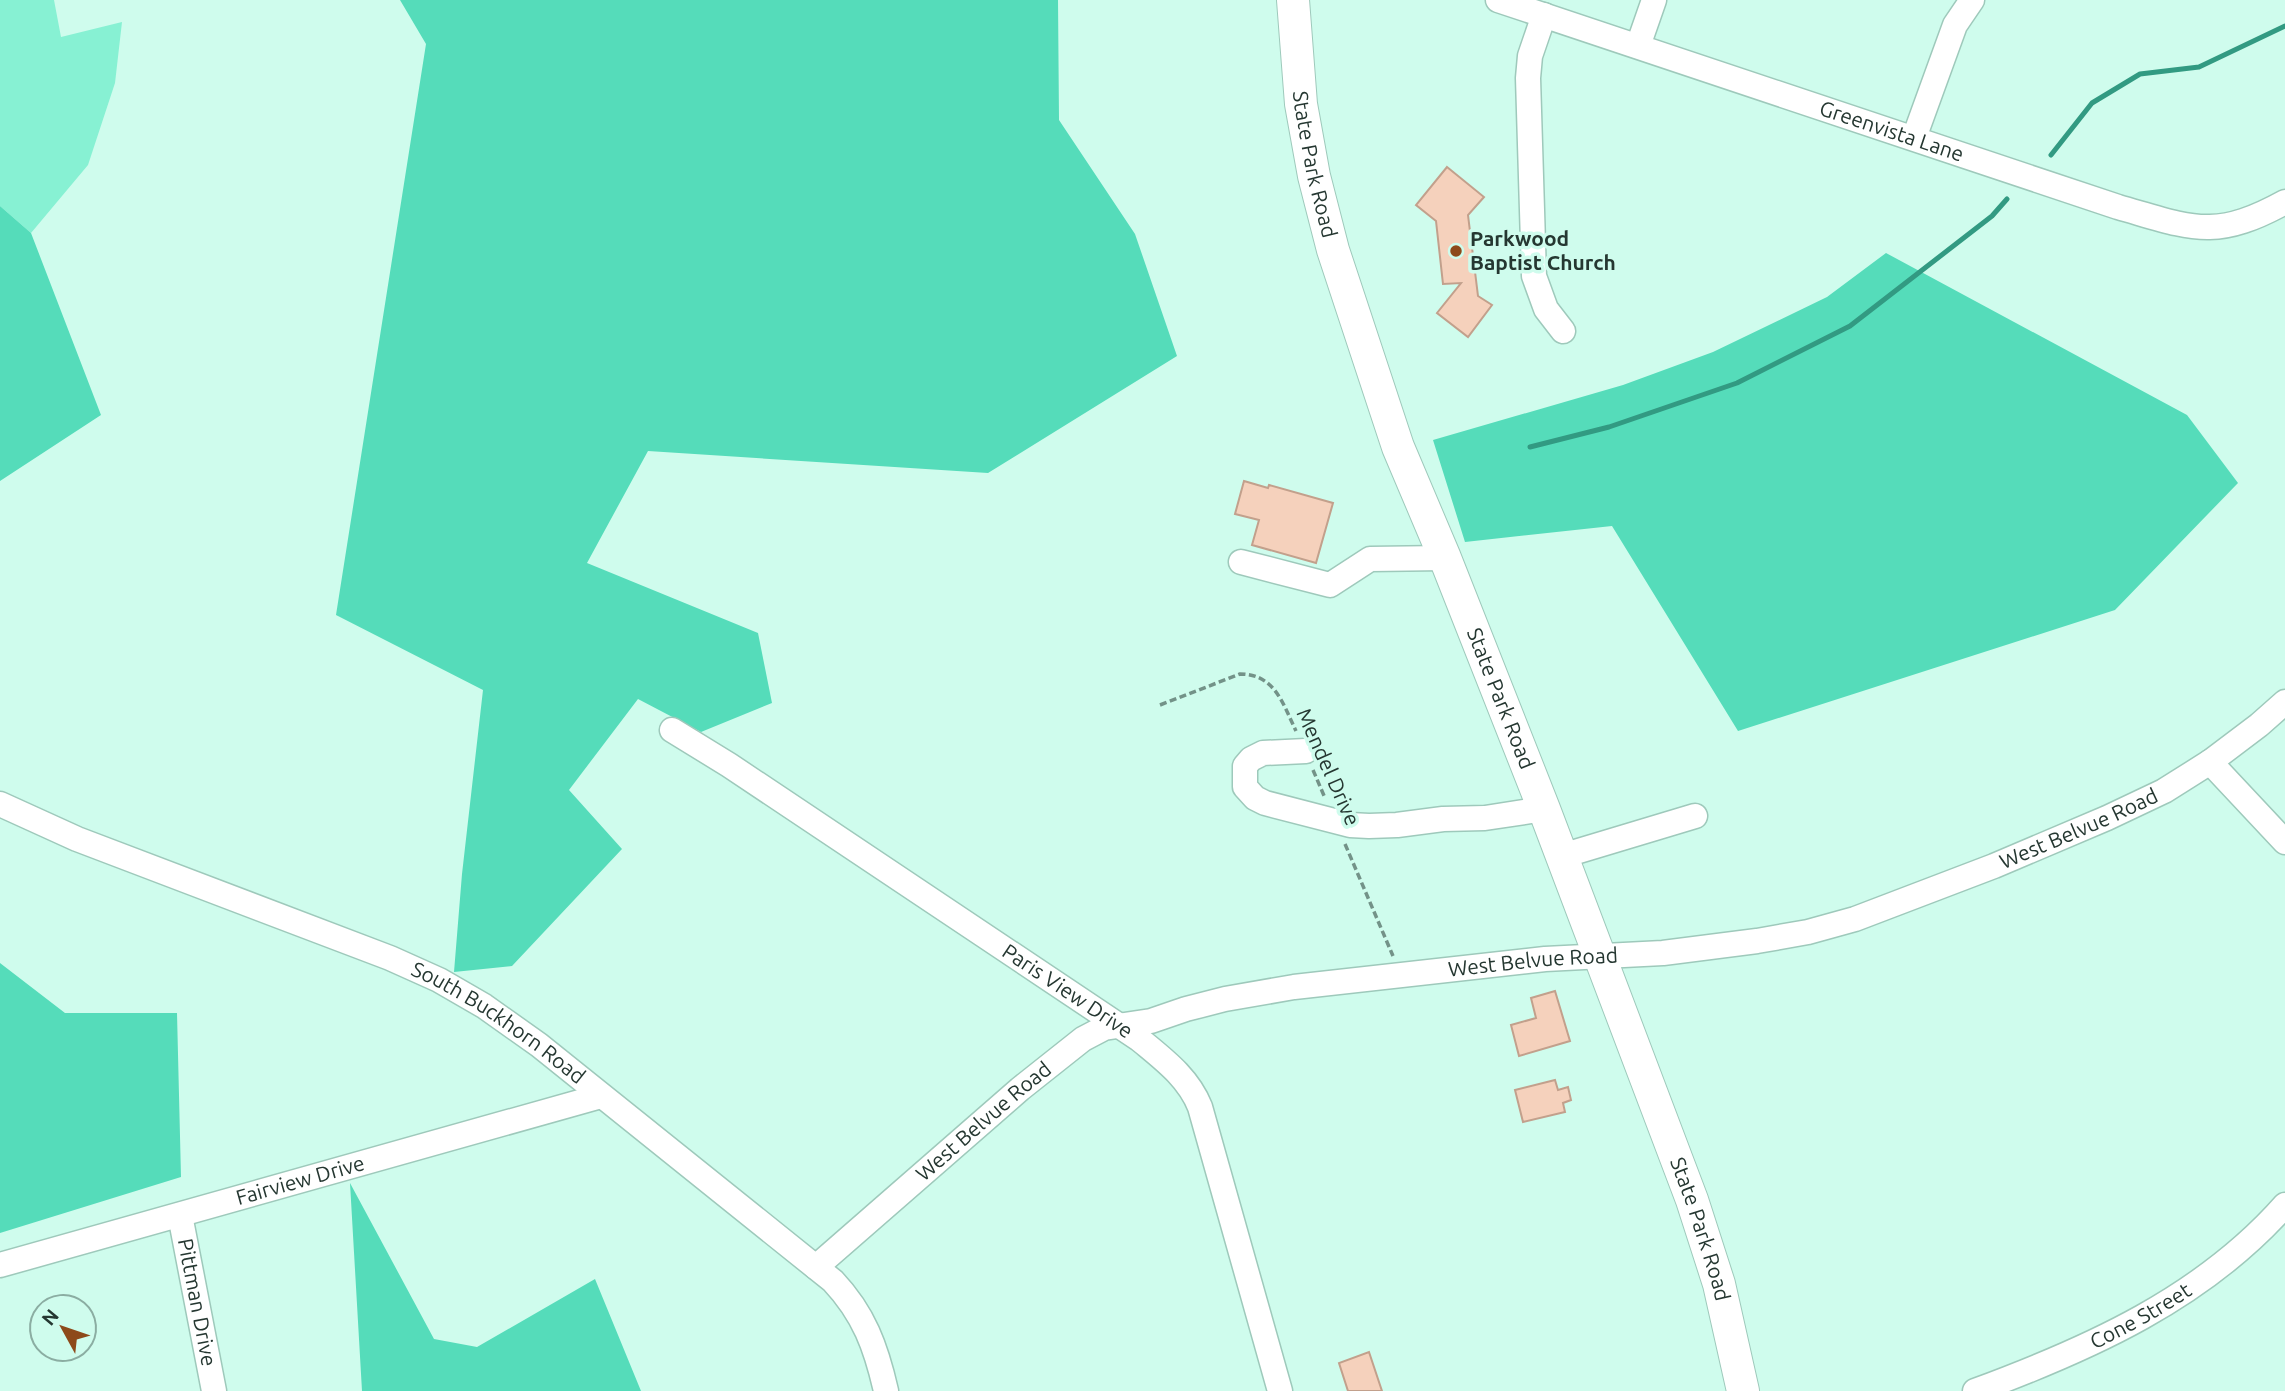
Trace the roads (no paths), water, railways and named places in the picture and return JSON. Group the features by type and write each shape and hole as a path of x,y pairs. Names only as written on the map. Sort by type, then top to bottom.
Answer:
{"main road":[{"name":"State Park Road","path":"1293,0 1301,104 1314,176 1333,250 1398,447 1544,809 1692,1200 1719,1284 1743,1391"}],"street":[{"name":"Greenvista Lane","path":"1498,0 2118,207 2183,226 2228,226 2254,218 2285,202"},
{"path":"1638,46 1654,0"},
{"path":"1914,138 1955,25 1972,0"},
{"path":"1544,15 1530,55 1528,78 1534,276 1546,309 1563,331"},
{"path":"1241,562 1330,585 1370,559 1445,558"},
{"name":"West Belvue Road","path":"816,1267 1020,1089 1083,1040 1104,1028 1151,1021 1225,999 1294,987 1545,959 1663,953 1808,932 1855,919 1994,866 2164,791 2210,762 2285,702"},
{"name":"Paris View Drive","path":"672,730 740,772 1139,1039 1181,1075 1195,1095 1280,1391"},
{"path":"1306,751 1257,754 1245,766 1245,787 1255,798 1265,803 1350,825 1384,826 1443,819 1485,818 1544,809"},
{"path":"2210,762 2285,842"},
{"name":"South Buckhorn Road","path":"0,804 77,839 390,958 439,980 484,1006 528,1037 833,1281 859,1312 886,1391"},
{"path":"1562,856 1695,816"},
{"name":"Fairview Drive","path":"0,1265 601,1096"},
{"name":"Cone Street","path":"1992,1388 2117,1332 2173,1299 2234,1254 2285,1205"},
{"name":"Pittman Drive","path":"180,1215 214,1391"}],"waterway":[{"path":"2051,155 2092,103 2140,74 2199,67 2285,26"},
{"path":"1530,447 1609,427 1737,383 1850,326 1992,216 2007,199"}],"place":[{"name":"Parkwood Baptist Church","path":"1456,251"}]}
